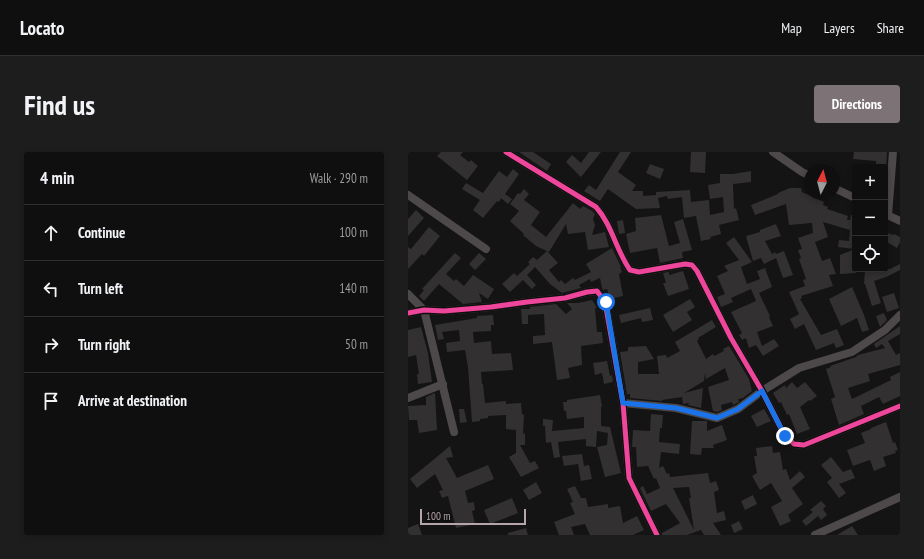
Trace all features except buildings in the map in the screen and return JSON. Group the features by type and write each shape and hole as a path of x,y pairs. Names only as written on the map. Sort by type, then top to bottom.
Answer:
{"street":[{"path":"506,152 596,206 604,216 623,260 630,270 639,272 685,264 692,265 697,271 728,332 762,391 785,436 794,444 804,445 900,406"},
{"path":"773,152 804,173"},
{"path":"888,200 893,152"},
{"path":"840,191 852,197"},
{"path":"408,195 486,249"},
{"path":"888,215 900,221"},
{"path":"408,313 424,310 444,311 491,307 566,298 587,292 597,291 606,302 623,403 629,478 657,535"},
{"path":"408,294 424,310 454,432"},
{"path":"623,403 676,408 717,418 738,409 762,391 799,368 852,352 885,330 900,314"},
{"path":"408,398 443,384"},
{"path":"815,535 900,497"}],"cycle path":[{"path":"506,152 596,207 606,222 630,270 639,272 685,264 692,265 697,271 731,338 762,391 785,436 794,444 804,445 900,406"},
{"path":"408,313 424,310 444,311 491,307 565,298 597,291 605,302 623,403 629,478 657,535"}],"route":[{"path":"606,302 623,403 676,408 717,418 738,409 762,391 785,436"}]}
